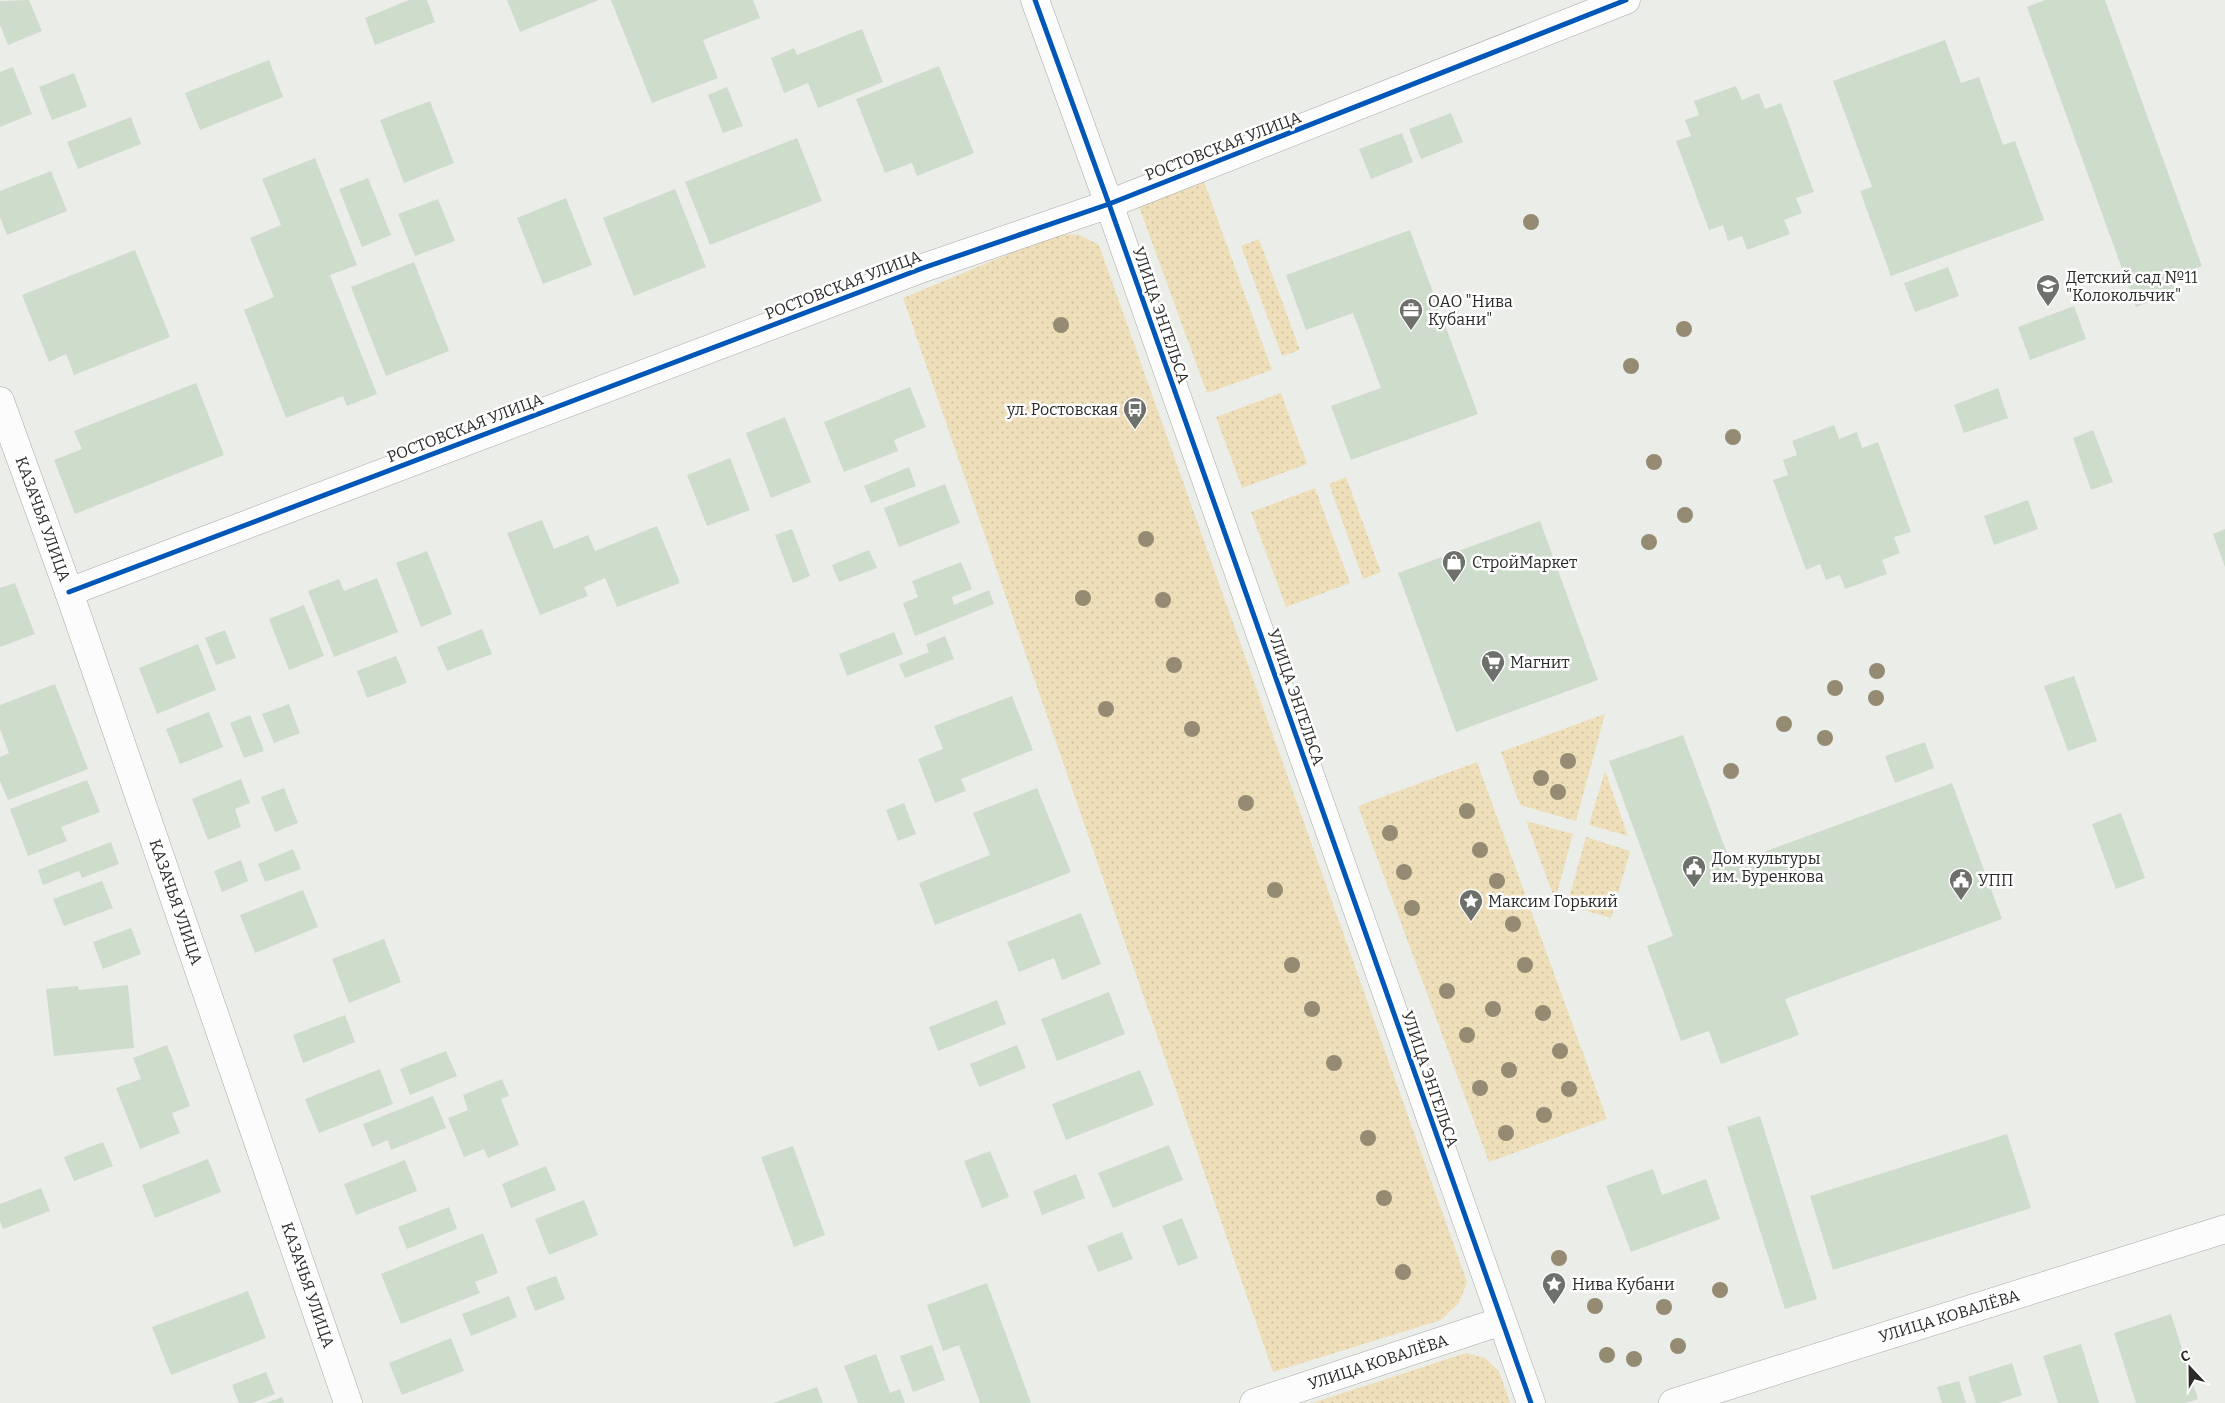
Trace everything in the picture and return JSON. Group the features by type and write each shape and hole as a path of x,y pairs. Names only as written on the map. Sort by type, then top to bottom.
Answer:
{"street":[{"name":"УЛИЦА ЭНГЕЛЬСА","path":"1035,0 1109,204 1531,1403"},
{"name":"РОСТОВСКАЯ УЛИЦА","path":"69,592 923,268 1109,204 1626,0"},
{"name":"КАЗАЧЬЯ УЛИЦА","path":"0,401 69,592 348,1403"},
{"name":"УЛИЦА КОВАЛЁВА","path":"1672,1403 2225,1229"},
{"name":"УЛИЦА КОВАЛЁВА","path":"1254,1403 1502,1322"}],"shaded area":[{"path":"1202,176 1272,370 1207,393 1138,204"},
{"path":"1057,234 1080,235 1099,245 1467,1282 1459,1303 1441,1320 1273,1372 903,298"},
{"path":"1259,239 1300,350 1282,356 1241,246"},
{"path":"1281,393 1307,464 1242,488 1216,417"},
{"path":"1346,477 1381,572 1363,579 1329,484"},
{"path":"1315,488 1350,583 1286,607 1251,512"},
{"path":"1605,714 1576,821 1520,805 1501,752"},
{"path":"1477,762 1607,1119 1489,1162 1358,806"},
{"path":"1605,771 1628,836 1589,825"},
{"path":"1526,821 1573,834 1555,900"},
{"path":"1586,837 1630,851 1611,918 1567,905"},
{"path":"1466,1353 1485,1358 1499,1371 1510,1403 1312,1403"}],"building":[{"path":"29,0 42,31 8,45 0,25 0,1"},
{"path":"409,0 427,0 435,22 375,45 365,18"},
{"path":"507,0 599,0 520,32"},
{"path":"611,0 753,0 760,18 703,40 718,78 652,103"},
{"path":"2045,0 2105,0 2202,266 2170,277 2176,292 2136,307 2027,7"},
{"path":"862,29 883,82 818,108 808,83 784,93 771,58 794,48 797,55"},
{"path":"1945,40 1961,83 1979,77 2003,145 2015,141 2044,220 1891,276 1860,191 1872,187 1833,81"},
{"path":"269,60 283,97 200,130 185,93"},
{"path":"939,66 974,153 917,176 912,163 885,173 856,99"},
{"path":"13,67 32,114 0,127 0,72"},
{"path":"74,73 87,107 52,120 39,87"},
{"path":"1736,86 1742,100 1759,93 1765,109 1781,103 1814,192 1796,198 1802,213 1784,220 1790,234 1747,250 1742,236 1728,241 1723,225 1709,230 1676,141 1691,136 1685,120 1699,115 1694,101"},
{"path":"727,87 743,126 723,133 708,95"},
{"path":"430,101 454,163 404,183 380,120"},
{"path":"1451,113 1463,142 1421,159 1409,129"},
{"path":"131,117 141,144 78,169 67,142"},
{"path":"1402,133 1413,162 1371,179 1359,149"},
{"path":"797,138 822,201 710,245 685,182"},
{"path":"315,158 357,265 330,275 377,394 347,406 343,396 286,418 244,310 274,297 250,238 281,225 262,179"},
{"path":"51,171 67,211 7,235 0,217 0,191"},
{"path":"368,178 391,235 362,247 339,189"},
{"path":"675,189 706,267 634,296 603,218"},
{"path":"566,198 592,265 543,284 517,218"},
{"path":"438,199 455,241 415,256 398,214"},
{"path":"1410,230 1478,414 1351,460 1331,406 1381,388 1353,313 1306,330 1286,275"},
{"path":"135,250 170,337 74,375 66,354 49,362 22,295"},
{"path":"414,262 449,351 386,376 351,287"},
{"path":"1948,267 1959,296 1915,312 1904,283"},
{"path":"2074,306 2086,339 2030,360 2018,327"},
{"path":"196,383 224,455 75,514 54,460 82,449 74,431"},
{"path":"910,387 926,427 894,440 898,451 844,472 824,422"},
{"path":"1998,388 2008,418 1964,433 1954,405"},
{"path":"785,417 811,482 771,498 746,433"},
{"path":"1834,425 1839,439 1857,432 1862,448 1878,442 1911,532 1894,537 1900,553 1882,560 1887,574 1845,589 1840,575 1826,580 1820,564 1806,570 1773,480 1788,475 1783,460 1797,455 1792,441"},
{"path":"2093,430 2113,482 2091,490 2073,438"},
{"path":"730,458 750,510 707,526 687,475"},
{"path":"909,467 916,486 871,503 864,486"},
{"path":"945,484 960,523 899,547 884,508"},
{"path":"2028,500 2038,529 1994,545 1984,516"},
{"path":"542,520 554,549 588,535 595,551 657,526 680,583 617,607 605,578 584,587 588,596 540,615 507,533"},
{"path":"1540,521 1598,680 1456,732 1398,573"},
{"path":"792,529 810,576 793,583 775,535"},
{"path":"2225,529 2225,567 2213,534"},
{"path":"869,550 877,568 839,582 832,565"},
{"path":"427,551 452,614 421,627 396,563"},
{"path":"961,562 972,589 952,597 954,605 989,590 994,604 915,636 903,603 918,597 912,581"},
{"path":"377,578 398,632 334,657 308,591 339,579 344,591"},
{"path":"15,583 35,634 0,647 0,588"},
{"path":"304,605 324,656 289,670 269,619"},
{"path":"482,629 492,654 447,671 437,647"},
{"path":"225,630 236,658 216,665 205,638"},
{"path":"894,632 903,654 847,676 839,654"},
{"path":"945,636 954,659 905,678 899,664 929,652 926,644"},
{"path":"198,644 216,690 157,714 139,668"},
{"path":"396,656 407,683 367,698 357,671"},
{"path":"2074,676 2097,741 2068,751 2044,686"},
{"path":"55,684 88,769 8,800 0,781 0,757 9,753 0,729 0,705"},
{"path":"1012,696 1033,750 961,779 966,791 935,803 918,759 943,749 934,726"},
{"path":"289,704 300,733 274,743 262,714"},
{"path":"209,712 223,747 180,764 166,729"},
{"path":"250,715 264,751 244,758 230,723"},
{"path":"1683,735 1731,864 1952,783 2002,919 1785,999 1799,1035 1721,1064 1709,1031 1681,1041 1647,946 1673,936 1609,761"},
{"path":"1925,742 1934,768 1895,783 1885,756"},
{"path":"241,779 250,803 235,809 241,827 208,840 192,799"},
{"path":"87,780 100,812 61,827 67,841 28,856 10,809"},
{"path":"284,788 298,823 275,832 261,797"},
{"path":"1037,788 1071,872 935,925 919,883 990,855 973,813"},
{"path":"904,803 916,834 898,841 886,810"},
{"path":"2121,813 2145,878 2116,889 2092,824"},
{"path":"111,842 119,864 82,878 79,871 43,885 38,870"},
{"path":"293,849 301,869 265,882 258,864"},
{"path":"241,860 248,881 222,892 214,871"},
{"path":"102,881 113,908 64,926 53,899"},
{"path":"303,890 318,927 255,953 240,915"},
{"path":"1081,913 1101,964 1062,980 1054,958 1019,972 1007,942"},
{"path":"131,928 141,954 103,969 93,942"},
{"path":"384,939 401,982 349,1003 332,959"},
{"path":"128,985 134,1048 54,1056 46,989 78,986 79,990"},
{"path":"1109,992 1125,1034 1057,1061 1041,1019"},
{"path":"997,1000 1006,1024 938,1051 929,1027"},
{"path":"345,1015 355,1042 303,1063 293,1035"},
{"path":"167,1045 190,1106 172,1113 180,1133 140,1149 116,1088 141,1079 133,1058"},
{"path":"1017,1045 1026,1068 979,1087 970,1064"},
{"path":"446,1051 457,1076 410,1095 400,1069"},
{"path":"380,1069 393,1104 319,1133 305,1099"},
{"path":"1140,1070 1154,1105 1066,1140 1052,1104"},
{"path":"502,1079 509,1096 501,1099 519,1145 488,1158 484,1149 464,1157 448,1118 468,1110 463,1095"},
{"path":"433,1096 446,1128 391,1150 388,1140 372,1147 363,1124"},
{"path":"1760,1116 1817,1299 1785,1309 1727,1127"},
{"path":"2007,1134 2031,1208 1833,1270 1810,1196"},
{"path":"103,1142 113,1166 74,1181 64,1157"},
{"path":"1169,1145 1183,1180 1113,1208 1098,1173"},
{"path":"793,1146 825,1235 794,1247 761,1157"},
{"path":"990,1151 1009,1197 982,1208 964,1161"},
{"path":"208,1159 221,1192 155,1218 142,1185"},
{"path":"405,1160 417,1191 356,1215 344,1184"},
{"path":"546,1166 556,1190 511,1208 502,1184"},
{"path":"1653,1169 1662,1195 1706,1179 1720,1219 1631,1252 1606,1186"},
{"path":"1076,1174 1085,1198 1042,1215 1033,1191"},
{"path":"41,1188 50,1211 3,1229 0,1221 0,1204"},
{"path":"584,1200 598,1235 549,1255 535,1219"},
{"path":"449,1207 457,1229 407,1249 398,1227"},
{"path":"1182,1218 1198,1258 1178,1266 1162,1226"},
{"path":"1122,1232 1133,1259 1098,1272 1087,1246"},
{"path":"483,1233 498,1273 475,1282 480,1293 401,1324 381,1274"},
{"path":"556,1276 565,1299 535,1311 526,1287"},
{"path":"987,1283 1031,1403 980,1403 959,1345 943,1351 927,1305"},
{"path":"248,1291 266,1338 171,1375 152,1327"},
{"path":"509,1296 517,1317 471,1336 462,1314"},
{"path":"2171,1314 2198,1399 2186,1403 2136,1403 2114,1333"},
{"path":"451,1338 464,1371 402,1395 389,1363"},
{"path":"2081,1344 2099,1403 2058,1403 2043,1356"},
{"path":"932,1345 945,1380 913,1392 900,1356"},
{"path":"876,1354 890,1393 900,1389 905,1403 858,1403 844,1366"},
{"path":"2012,1363 2022,1395 1999,1403 1976,1403 1968,1377"},
{"path":"266,1372 275,1394 252,1403 239,1403 232,1385"},
{"path":"1959,1381 1966,1403 1942,1403 1937,1387"},
{"path":"817,1387 823,1403 773,1403"},
{"path":"282,1397 284,1403 266,1403"}],"cycle path":[{"path":"1035,0 1109,204 1531,1403"},
{"path":"69,592 923,268 1109,204 1626,0"}],"place":[{"name":"Детский сад №11 \"Колокольчик\"","path":"2048,307"},
{"name":"ОАО \"Нива Кубани\"","path":"1411,331"},
{"name":"ул. Ростовская","path":"1135,430"},
{"name":"СтройМаркет","path":"1454,583"},
{"name":"Магнит","path":"1493,683"},
{"name":"Дом культуры им. Буренкова","path":"1694,888"},
{"name":"УПП","path":"1961,901"},
{"name":"Максим Горький","path":"1471,922"},
{"name":"Нива Кубани","path":"1554,1305"}]}
